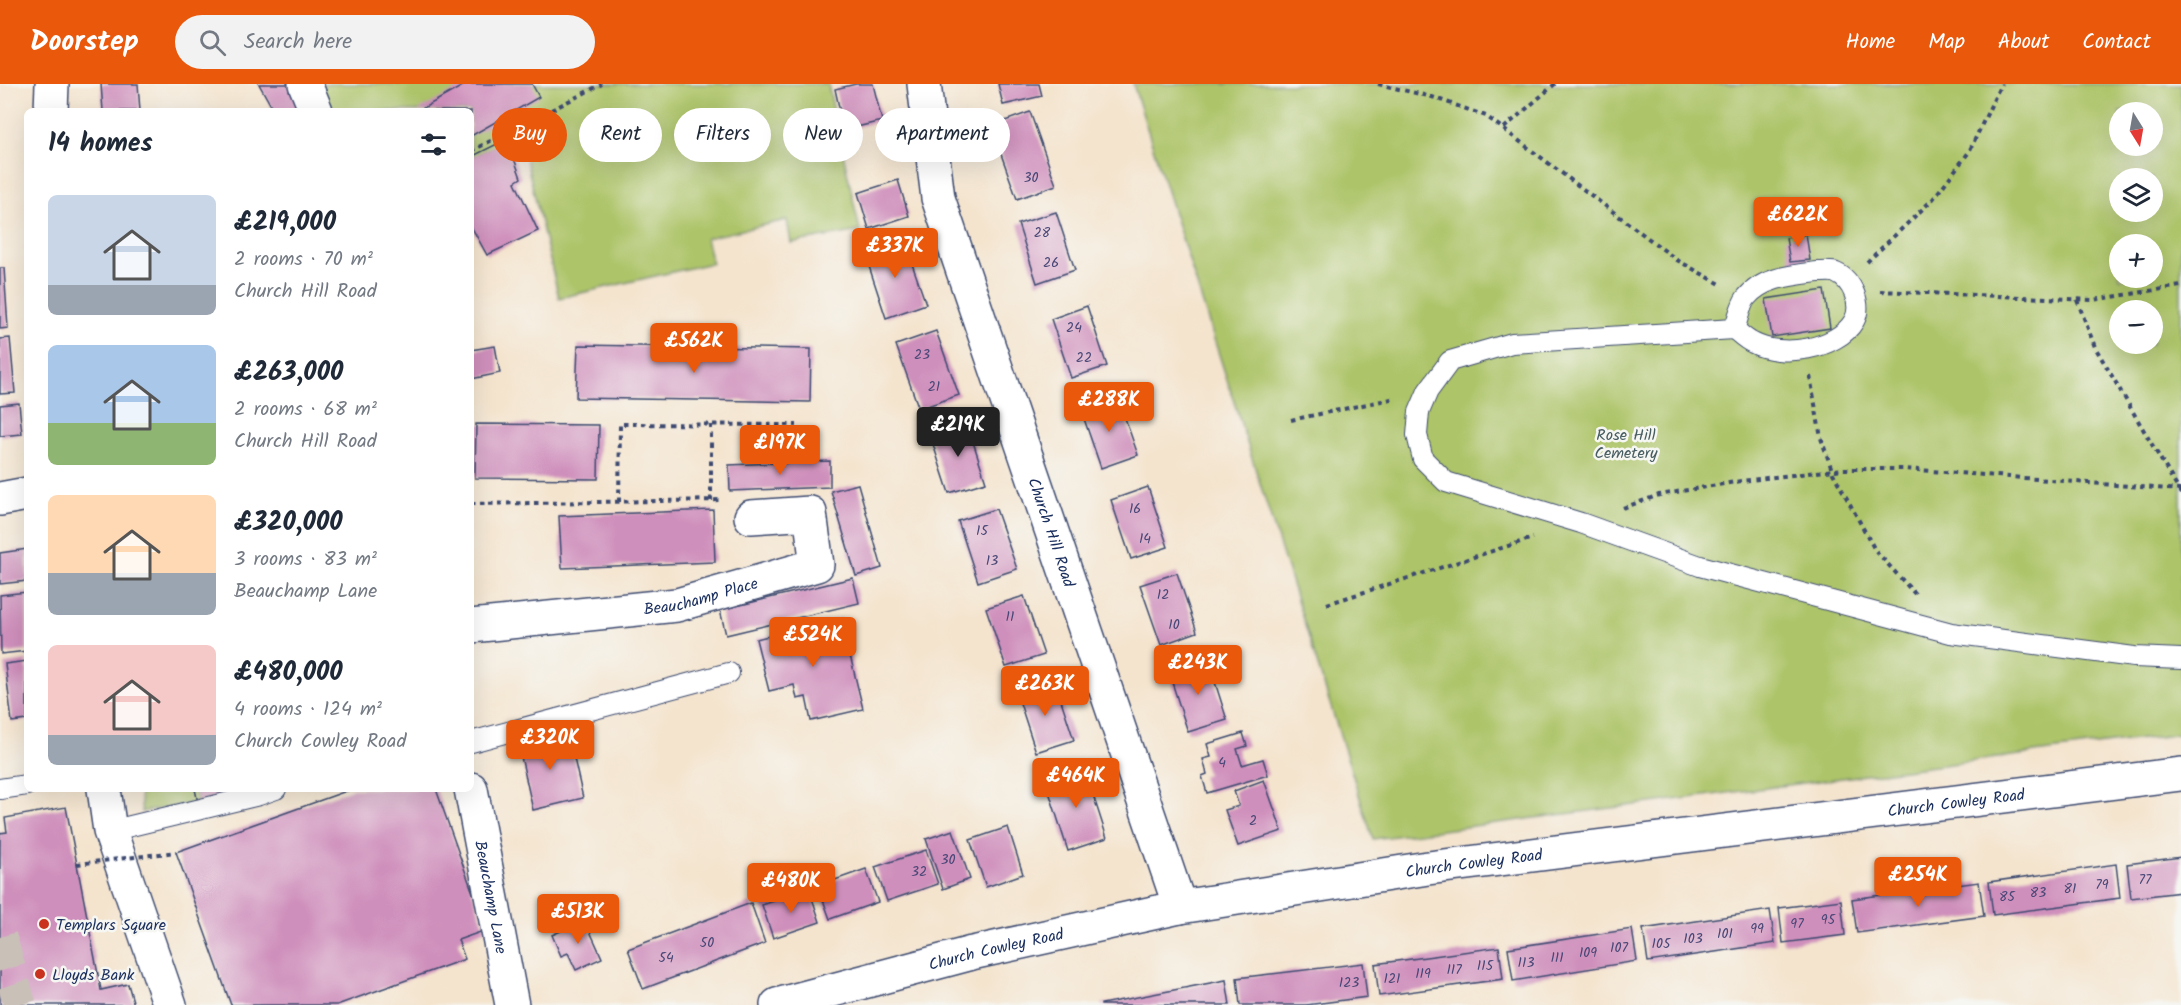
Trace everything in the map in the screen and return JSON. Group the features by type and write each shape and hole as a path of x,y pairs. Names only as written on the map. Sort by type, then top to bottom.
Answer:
{"street":[{"path":"51,108 52,84"},
{"path":"304,84 315,108"},
{"name":"Church Hill Road","path":"924,84 938,198 1180,907"},
{"path":"0,498 24,494"},
{"name":"Beauchamp Place","path":"474,626 676,605 818,565 810,513 751,517"},
{"name":"Church Cowley Road","path":"777,1005 972,953 1180,907 1428,868 2181,774"},
{"path":"104,792 110,831 170,1005"},
{"name":"Beauchamp Lane","path":"472,792 512,1005"}],"lane":[{"path":"1734,329 1746,298 1765,283 1792,276 1818,272 1836,273 1852,289 1858,302 1855,319 1842,336 1816,347 1783,352 1754,344 1734,329 1512,343 1450,361 1428,391 1419,412 1417,435 1423,459 1446,482 1581,523 1700,566 1951,633 2134,657 2181,659"},
{"path":"474,741 729,673"},
{"path":"0,789 24,785"},
{"path":"110,831 268,792"}],"path":[{"path":"474,149 602,84"},
{"path":"1378,84 1432,97 1486,116 1677,260 1746,298"},
{"path":"1504,128 1556,84"},
{"path":"2001,84 1969,152 1933,199 1859,269 1852,289 2093,300 2181,286"},
{"path":"2077,300 2095,347 2180,492"},
{"path":"1806,348 1821,438 1833,471 1875,550 1951,633"},
{"path":"1291,420 1428,391"},
{"path":"620,502 621,424 797,425"},
{"path":"711,425 711,501"},
{"path":"1327,604 1581,523 1659,495 1741,481 1833,471 1905,469 2180,492"},
{"path":"474,504 732,500 751,517"},
{"path":"77,864 176,852"}],"green space":[{"path":"316,84 828,84 833,108 783,108 783,162 845,162 860,231 791,243 787,220 706,238 712,263 559,298 527,162 567,162 567,108 492,108 492,147 474,156 474,108 326,108"},
{"name":"Rose Hill Cemetery","path":"1133,84 2181,84 2181,734 1373,839"},
{"path":"139,792 196,792 198,803 142,812"}],"building":[{"path":"101,84 138,84 140,108 103,108"},
{"path":"259,84 290,84 303,106 299,108 272,108"},
{"path":"466,84 532,84 539,97 520,108 492,108 492,124 474,134 474,108 423,108"},
{"path":"856,84 873,84 879,108 875,108 875,123 863,126 863,108 839,108 835,89"},
{"path":"998,84 1039,84 1042,96 1003,105"},
{"path":"1030,112 1056,185 1017,199 1004,162 1010,162 1010,119"},
{"path":"492,146 492,162 515,162 521,178 515,182 538,231 487,255 474,231 474,156"},
{"path":"898,180 909,216 869,229 858,193"},
{"path":"1056,212 1075,270 1037,283 1018,224"},
{"path":"1806,234 1810,260 1790,262 1786,238"},
{"path":"904,241 926,304 886,318 865,254"},
{"path":"0,268 4,268 8,328 0,329"},
{"path":"1824,290 1830,328 1772,337 1766,299"},
{"path":"1087,306 1107,366 1071,378 1051,319"},
{"path":"936,331 959,395 919,409 896,345"},
{"path":"10,338 15,393 0,394 0,339"},
{"path":"578,345 811,349 810,402 576,398"},
{"path":"495,346 500,373 474,378 474,350"},
{"path":"1118,398 1138,455 1101,468 1081,410"},
{"path":"19,403 22,434 0,436 0,405"},
{"path":"967,423 986,482 949,493 930,435"},
{"path":"476,424 599,425 598,479 475,478"},
{"path":"830,461 830,487 730,491 729,465"},
{"path":"858,484 882,568 856,576 831,491"},
{"path":"1148,487 1168,547 1131,559 1111,500"},
{"path":"996,509 1017,569 978,582 958,521"},
{"path":"713,510 715,562 562,568 559,516"},
{"path":"24,549 24,581 0,584 0,553"},
{"path":"1177,573 1197,632 1161,645 1140,585"},
{"path":"853,578 859,603 726,635 720,610"},
{"path":"24,592 24,651 1,654 0,595"},
{"path":"1024,596 1044,655 1006,667 986,608"},
{"path":"841,618 863,709 811,721 806,697 797,699 794,685 769,691 756,639"},
{"path":"1208,660 1227,720 1188,732 1169,673"},
{"path":"24,661 24,720 12,722 5,664"},
{"path":"1055,682 1074,740 1036,752 1017,694"},
{"path":"568,732 583,798 533,810 518,743"},
{"path":"1243,733 1247,746 1237,749 1242,765 1263,759 1268,775 1207,793 1202,776 1207,774 1203,759 1211,757 1207,744"},
{"path":"1084,767 1107,838 1068,851 1045,779"},
{"path":"1264,780 1282,831 1238,846 1225,810 1239,806 1234,791"},
{"path":"196,792 236,792 198,803"},
{"path":"344,792 437,792 486,930 458,940 465,959 337,1005 231,1005 176,852"},
{"name":"Templars Square","path":"66,807 101,990 128,984 134,1005 0,1005 0,833 7,832 5,818"},
{"path":"1008,827 1023,874 986,887 970,840"},
{"path":"953,830 970,879 943,889 926,839"},
{"path":"926,850 938,884 887,901 875,867"},
{"path":"2181,857 2181,892 2131,898 2127,864"},
{"path":"2116,864 2120,898 1993,915 1989,882"},
{"path":"866,869 878,902 830,919 818,886"},
{"path":"1979,882 1984,916 1857,933 1852,899"},
{"path":"809,889 820,922 773,938 762,905"},
{"path":"1841,900 1845,935 1783,943 1779,908"},
{"path":"751,903 765,943 643,989 628,949"},
{"path":"1770,910 1775,943 1648,962 1643,929"},
{"path":"585,920 602,958 576,970 568,953 561,956 552,935"},
{"path":"1632,929 1637,961 1513,981 1508,948"},
{"path":"1499,947 1503,979 1379,996 1375,964"},
{"path":"1363,963 1367,997 1306,1005 1240,1005 1237,978"},
{"path":"1226,980 1230,1005 1101,1005 1101,1004"}],"tunnel":[{"path":"0,937 20,1005"}],"place":[{"name":"Templars Square","path":"44,924"},
{"name":"Lloyds Bank","path":"40,974"}]}
